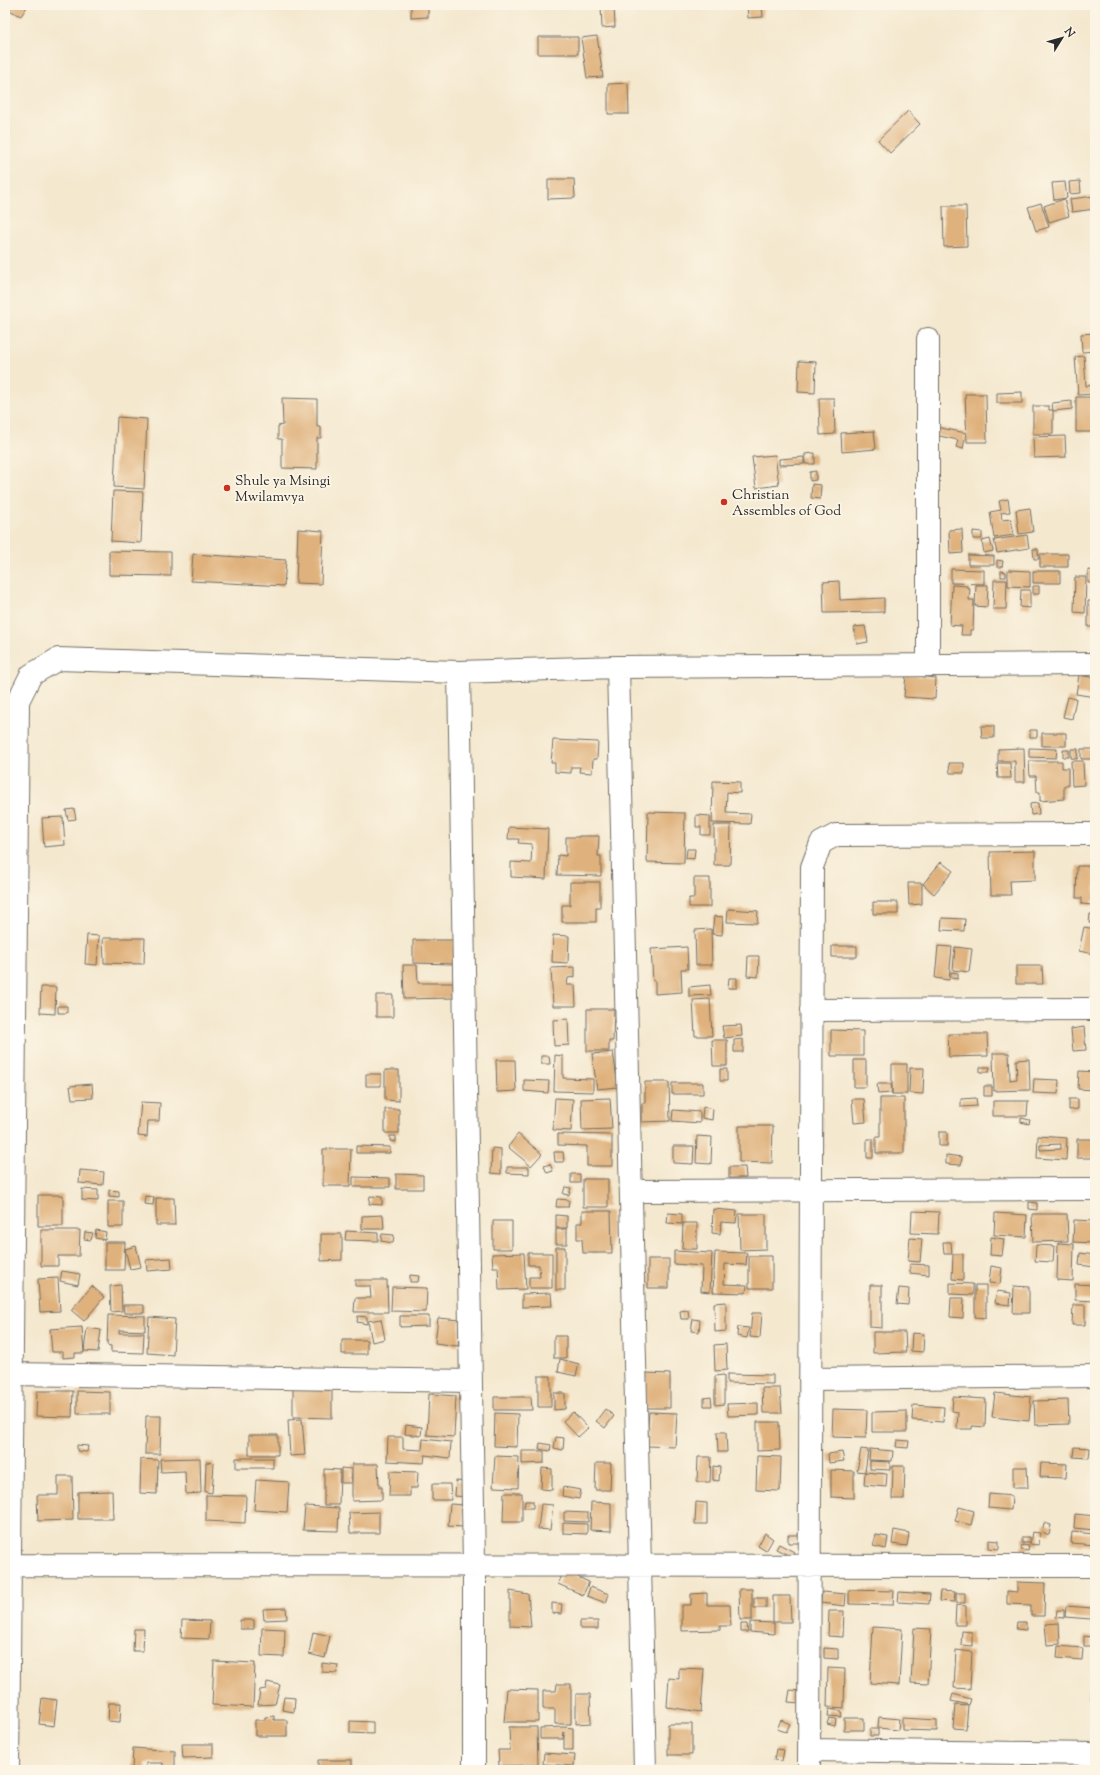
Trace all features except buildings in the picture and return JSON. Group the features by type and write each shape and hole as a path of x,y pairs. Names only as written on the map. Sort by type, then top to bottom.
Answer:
{"street":[{"path":"928,339 928,665"},
{"path":"8,1770 8,1556 11,1374 9,1225 11,839 18,701 31,675 58,659 459,672 618,667 1095,664"},
{"path":"618,667 645,1770"},
{"path":"459,672 474,1565 474,1770"},
{"path":"1095,834 836,835 821,843 812,867 809,1760 1095,1754"},
{"path":"811,1010 1095,1008"},
{"path":"631,1191 1095,1189"},
{"path":"11,1374 471,1381"},
{"path":"810,1379 1095,1376"},
{"path":"8,1556 474,1565 1095,1566"}],"place":[{"name":"Shule ya Msingi Mwilamvya","path":"227,488"},
{"name":"Christian Assembles of God","path":"724,502"}]}
